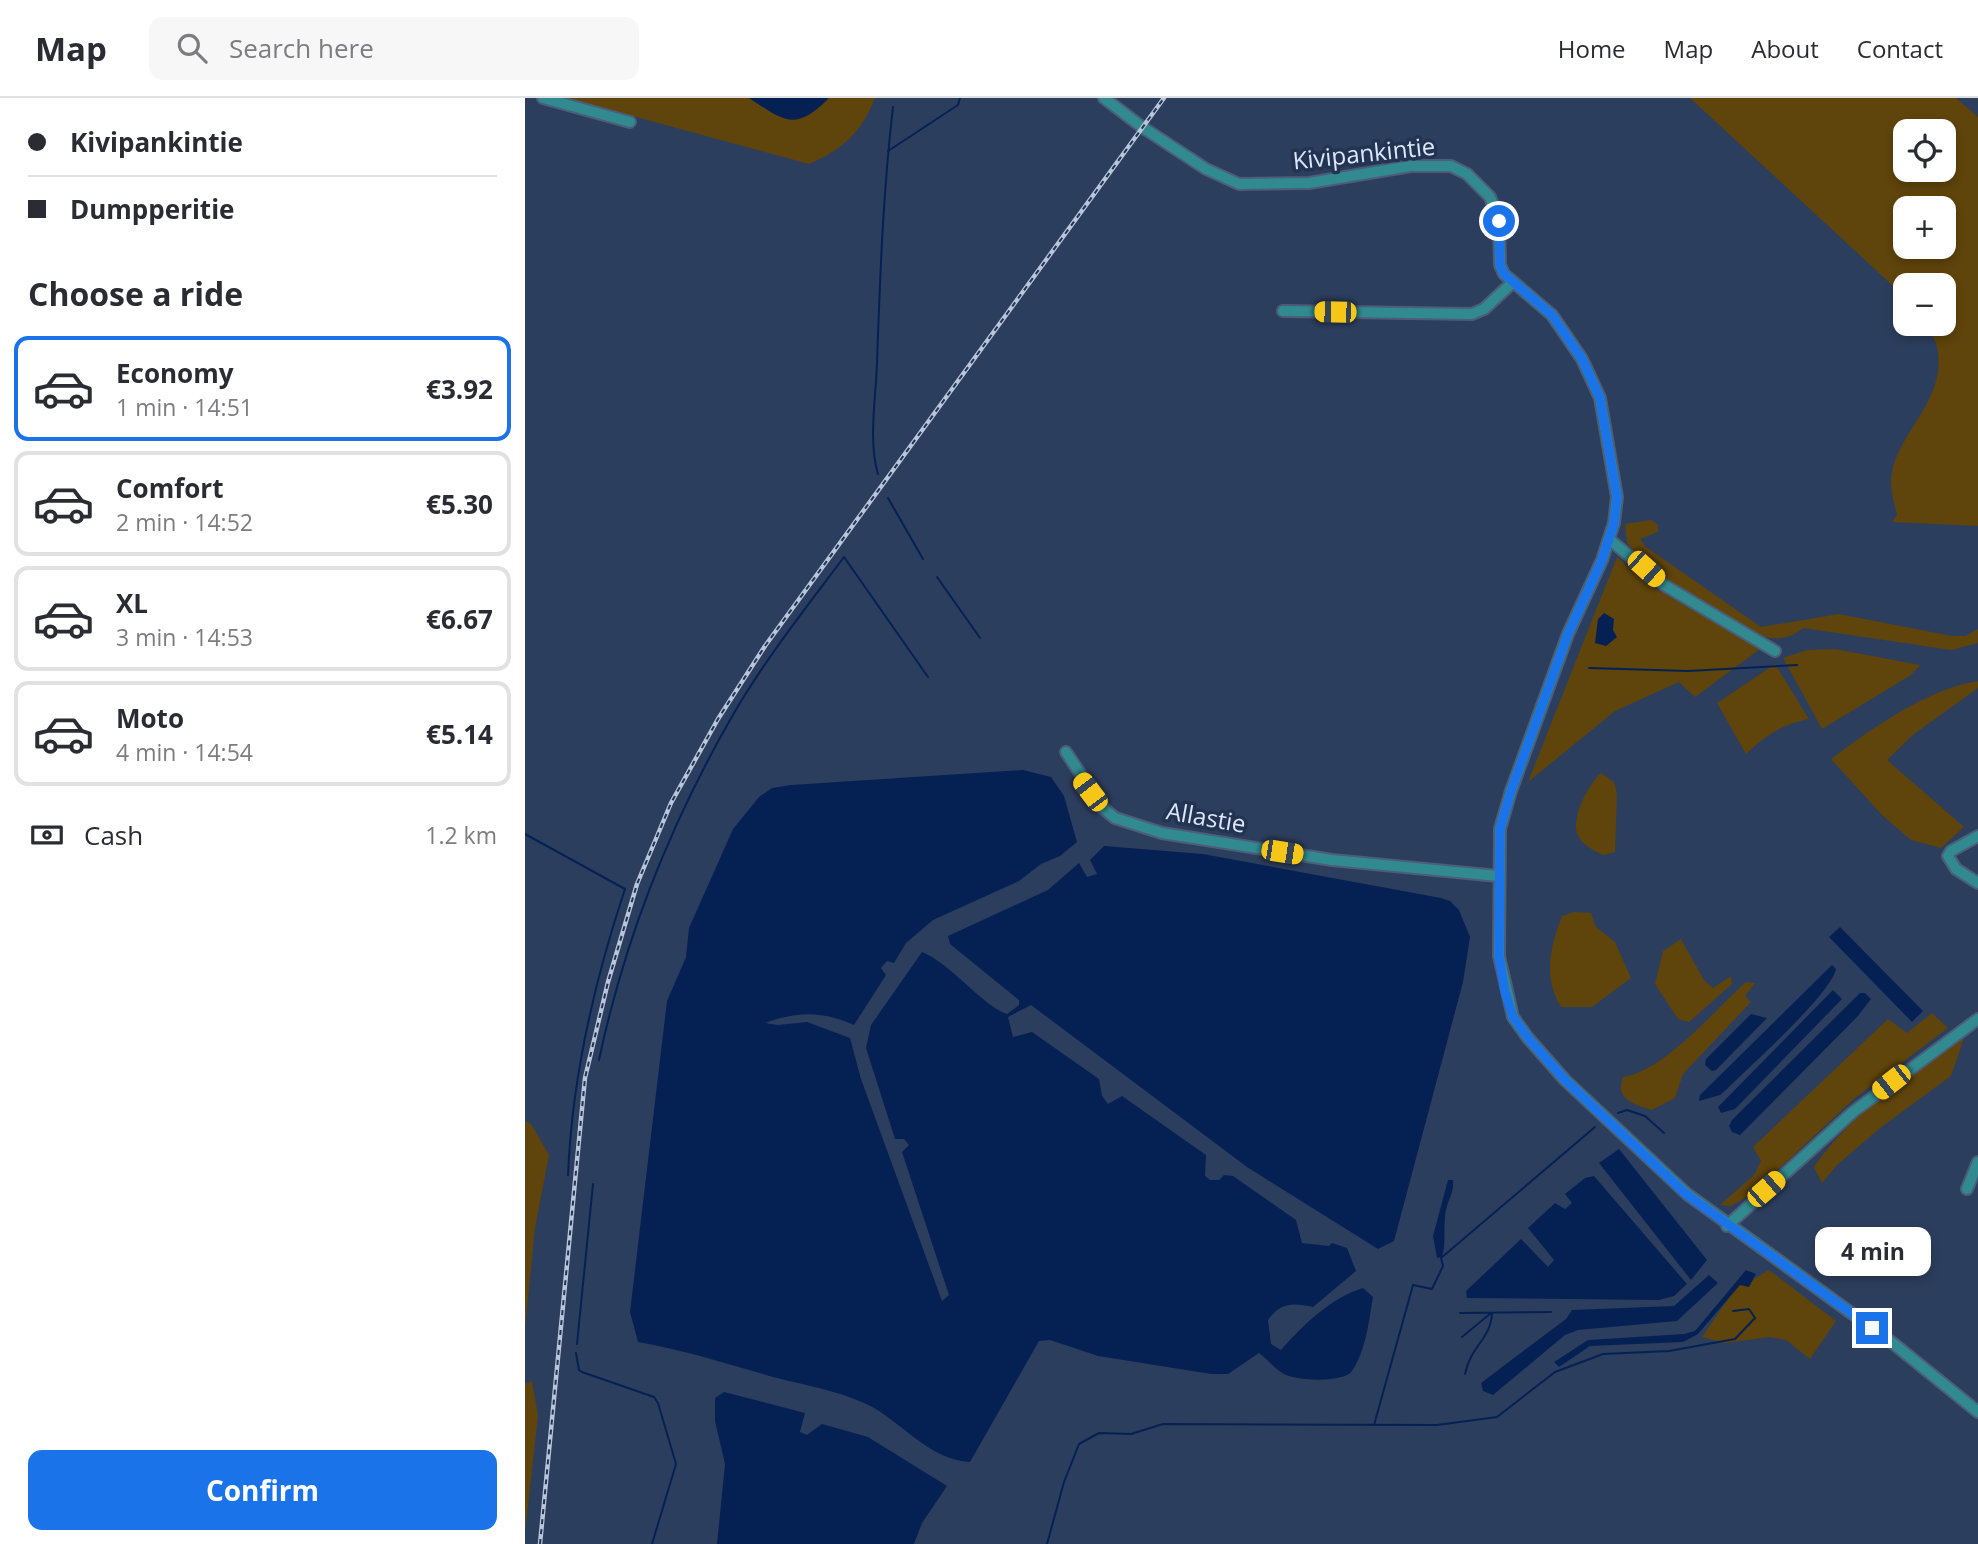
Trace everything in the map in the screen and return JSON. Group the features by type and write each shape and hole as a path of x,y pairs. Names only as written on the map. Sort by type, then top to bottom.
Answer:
{"street":[{"path":"543,98 630,122"},
{"name":"Kivipankintie","path":"1104,98 1142,128 1206,169 1239,184 1309,183 1411,166 1451,166 1467,174 1490,197 1499,221 1500,265 1512,282 1552,315 1582,359 1600,398 1617,497 1609,539 1568,634 1511,791 1500,829 1499,956 1505,992 1513,1017 1565,1080 1686,1194 1893,1343 1978,1412"},
{"path":"1283,311 1472,314 1484,309 1512,282"},
{"path":"1609,539 1664,585 1687,596 1775,651"},
{"name":"Allastie","path":"1066,752 1103,808 1115,818 1150,830 1332,860 1498,876"},
{"path":"1978,836 1951,850 1948,856 1956,869 1978,883"},
{"path":"1727,1226 1853,1112 1978,1019"},
{"path":"1967,1189 1978,1162"}],"shaded area":[{"path":"566,98 875,98 864,121 849,139 809,164"},
{"path":"1690,98 1956,98 1978,117 1978,526 1892,522 1897,515 1891,487 1893,466 1934,389 1938,372 1933,336 1956,336 1956,273 1893,273 1893,286"},
{"path":"1651,520 1658,525 1658,532 1640,539 1646,547 1761,627 1839,614 1952,636 1965,636 1978,629 1978,643 1951,650 1803,628 1785,637 1765,637 1691,597 1640,559 1628,543 1625,524"},
{"path":"1617,557 1653,587 1760,649 1695,697 1679,682 1615,711 1528,782"},
{"path":"1835,649 1920,665 1911,675 1822,729 1783,658 1807,650"},
{"path":"1775,664 1809,719 1774,732 1746,754 1717,703"},
{"path":"1978,681 1978,688 1914,734 1887,760 1964,827 1941,848 1911,840 1882,815 1831,759 1901,711 1939,692"},
{"path":"1601,773 1614,782 1617,793 1615,852 1603,855 1582,841 1576,828 1584,798"},
{"path":"1574,912 1591,913 1596,927 1615,942 1631,978 1592,1007 1561,1007 1552,984 1550,962 1554,939 1562,916"},
{"path":"1681,939 1704,980 1713,988 1731,976 1732,984 1689,1022 1678,1019 1655,984 1663,951"},
{"path":"1746,982 1755,983 1745,996 1751,1002 1683,1074 1675,1098 1652,1110 1633,1103 1624,1096 1621,1091 1623,1077 1655,1064 1671,1052"},
{"path":"1932,1013 1948,1028 1855,1098 1752,1194 1731,1206 1720,1205 1754,1175 1761,1161 1753,1147 1888,1019 1907,1033"},
{"path":"1964,1038 1951,1076 1880,1128 1837,1165 1822,1183 1814,1167 1846,1129 1883,1096"},
{"path":"525,1121 531,1124 549,1155 535,1228 525,1328"},
{"path":"1749,1269 1754,1279 1769,1270 1836,1321 1810,1359 1786,1340 1770,1337 1725,1343 1702,1337"},
{"path":"532,1381 538,1416 525,1532 525,1384"}],"water":[{"path":"749,98 828,99 807,116 789,120"},
{"path":"1604,613 1614,619 1613,630 1617,637 1606,646 1595,643 1598,619"},
{"path":"1023,770 1051,777 1064,796 1077,842 1060,856 1041,864 1019,881 933,920 906,943 894,963 887,961 881,968 886,975 854,1025 831,1017 810,1014 788,1016 765,1023 778,1025 807,1022 850,1038 861,1079 942,1301 949,1295 902,1152 909,1145 904,1139 895,1139 866,1048 871,1025 922,952 944,965 988,1003 1007,1014 1019,1005 1019,1000 950,944 948,936 1048,890 1079,863 1087,877 1097,874 1090,860 1104,846 1203,854 1441,898 1450,901 1459,910 1470,937 1463,982 1394,1241 1378,1249 1247,1167 1031,1005 1008,1017 1013,1037 1032,1032 1099,1079 1102,1096 1108,1104 1122,1096 1206,1155 1205,1176 1210,1180 1219,1180 1224,1175 1233,1176 1296,1220 1302,1243 1329,1246 1332,1243 1347,1248 1356,1271 1313,1307 1288,1305 1273,1314 1268,1320 1271,1344 1281,1350 1319,1313 1351,1292 1363,1288 1373,1297 1361,1354 1352,1371 1340,1378 1309,1379 1290,1376 1281,1372 1259,1353 1228,1374 1211,1374 1098,1356 1050,1340 1039,1341 970,1462 956,1460 931,1449 885,1415 851,1398 690,1353 638,1342 630,1312 667,1001 686,957 689,928 733,829 759,797 772,788"},
{"path":"1840,927 1923,1011 1912,1022 1829,937"},
{"path":"1832,965 1836,969 1831,980 1788,1030 1720,1095 1699,1101 1700,1095"},
{"path":"1833,990 1842,999 1735,1109 1721,1113 1718,1107"},
{"path":"1860,993 1865,993 1871,999 1857,1017 1740,1135 1732,1132 1729,1126 1732,1120"},
{"path":"1751,1014 1767,1018 1712,1071 1705,1065 1706,1059"},
{"path":"1619,1149 1707,1260 1691,1280 1599,1163"},
{"path":"1594,1176 1687,1284 1674,1296 1659,1300 1467,1298 1466,1291 1521,1239 1548,1267 1554,1260 1528,1228 1555,1203 1565,1209 1572,1203 1565,1194 1585,1178"},
{"path":"1448,1180 1453,1180 1453,1188 1446,1212 1442,1257 1437,1258 1433,1236"},
{"path":"1746,1270 1756,1274 1749,1287 1740,1285 1698,1334 1683,1342 1590,1346 1559,1367 1554,1362 1588,1340 1695,1331"},
{"path":"1709,1275 1718,1283 1677,1321 1578,1330 1565,1335 1493,1395 1483,1391 1481,1383 1566,1319 1572,1310 1674,1306"},
{"path":"724,1392 805,1413 800,1432 807,1435 822,1424 868,1437 947,1486 922,1523 914,1544 717,1544 725,1464 715,1421 715,1398"}],"waterway":[{"path":"888,151 958,105 960,98"},
{"path":"878,474 873,448 873,419 884,203 893,107"},
{"path":"888,498 923,559"},
{"path":"599,1060 622,969 637,925 670,838 690,796 746,693 844,557 928,677"},
{"path":"937,577 980,638"},
{"path":"1589,668 1688,671 1797,665"},
{"path":"525,834 625,889 586,1030 574,1102 568,1175"},
{"path":"1618,1113 1627,1110 1645,1116 1664,1133"},
{"path":"1374,1425 1413,1285 1432,1289 1443,1266 1441,1258 1595,1127"},
{"path":"577,1344 593,1184"},
{"path":"1047,1544 1064,1482 1079,1444 1099,1433 1131,1434 1163,1424 1437,1425 1497,1417 1555,1372 1603,1354 1669,1351 1735,1339 1755,1318 1749,1309 1733,1311"},
{"path":"1460,1313 1551,1312"},
{"path":"1462,1337 1491,1313"},
{"path":"1465,1374 1488,1329 1492,1313"},
{"path":"576,1353 579,1370 582,1372 654,1397 658,1403 676,1464 652,1544"}],"railway":[{"path":"540,1544 585,1078 608,982 637,884 671,803 718,719 765,646 1164,98"}],"route":[{"path":"1499,221 1500,265 1504,274 1552,315 1582,359 1600,398 1617,497 1614,523 1602,560 1568,634 1556,674 1511,791 1500,829 1499,956 1505,992 1513,1017 1565,1080 1686,1194 1724,1224 1872,1328"}]}
